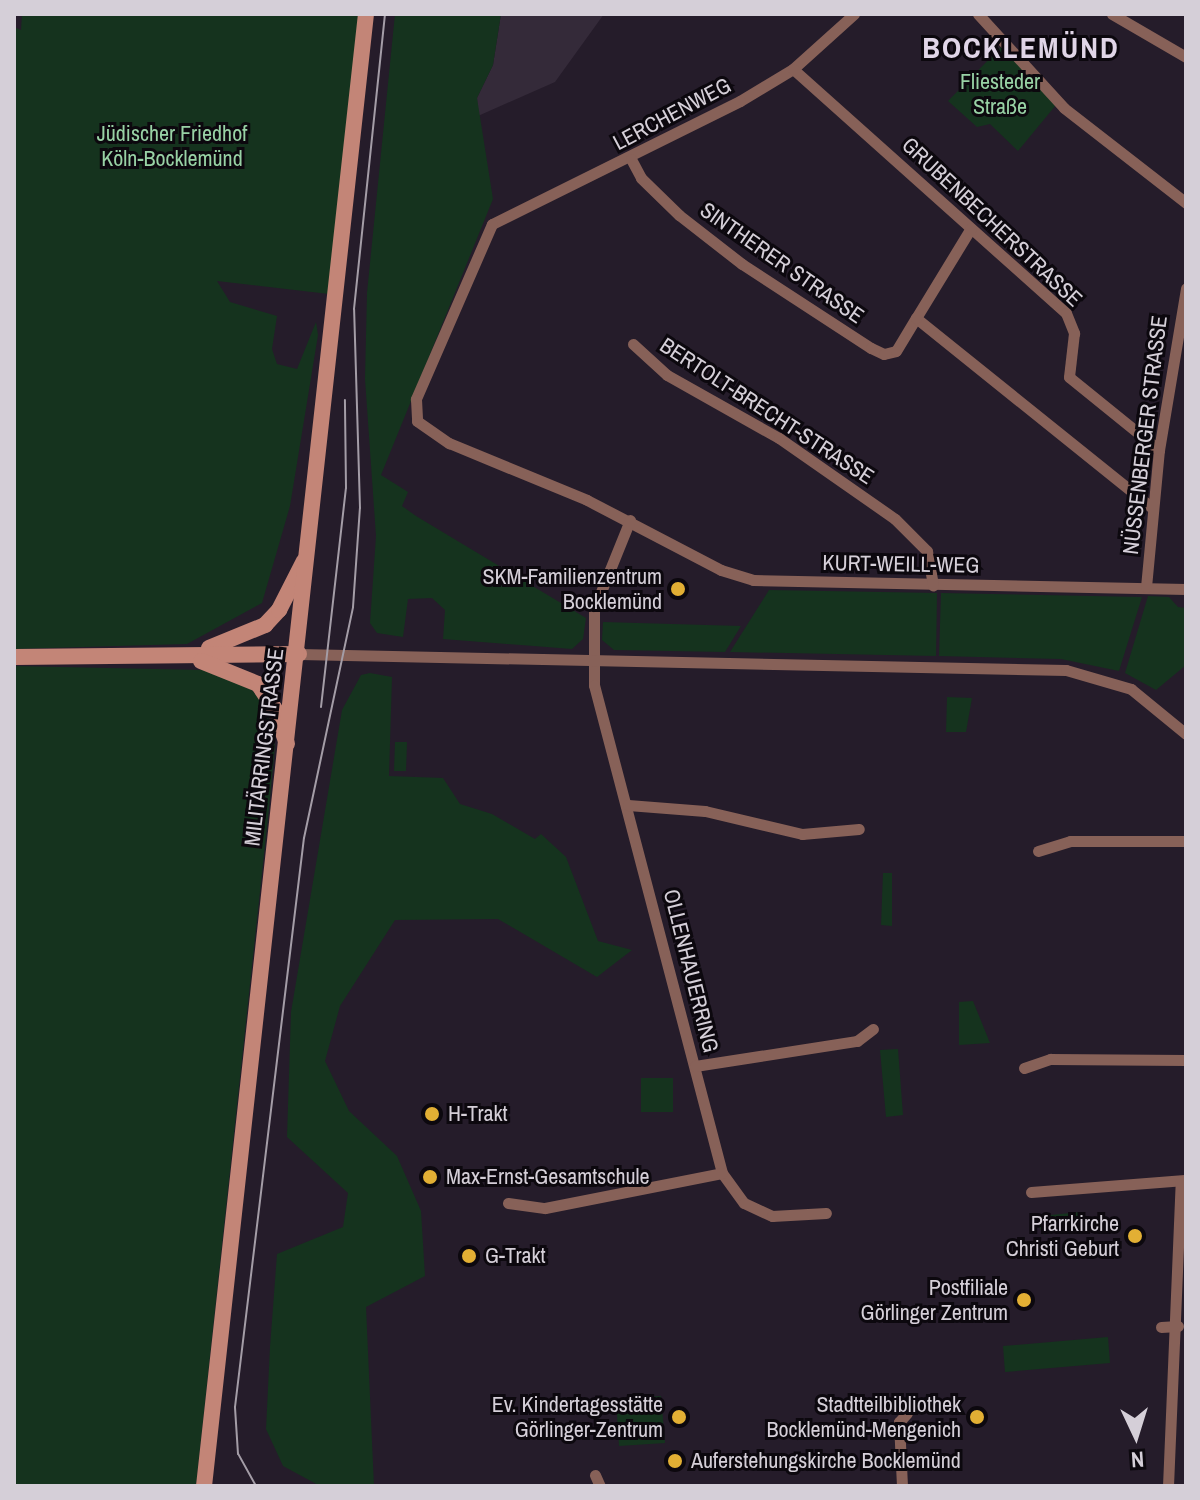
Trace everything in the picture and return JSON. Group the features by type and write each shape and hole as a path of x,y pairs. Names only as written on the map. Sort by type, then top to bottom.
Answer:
{"main road":[{"name":"MILITÄRRINGSTRASSE","path":"204,1486 299,654 305,559 366,14"},
{"path":"172,656 231,643 265,625 279,610 305,559"},
{"path":"14,657 299,654"},
{"path":"172,656 213,663 258,684 274,708 288,746"}],"street":[{"name":"LERCHENWEG","path":"492,224 631,159 793,69 854,14"},
{"path":"978,14 1064,108 1186,203"},
{"path":"1112,14 1186,57"},
{"name":"GRUBENBECHERSTRASSE","path":"793,69 1066,313 1074,333 1069,377 1159,450"},
{"name":"SINTHERER STRASSE","path":"631,159 641,178 679,215 742,264 884,354 896,351 971,228"},
{"name":"KURT-WEILL-WEG","path":"492,224 416,399 417,421 456,446 630,520 695,558 753,580 1186,589"},
{"name":"NÜSSENBERGER STRASSE","path":"1146,587 1159,450 1186,288"},
{"path":"916,318 1152,508"},
{"name":"BERTOLT-BRECHT-STRASSE","path":"633,344 667,375 779,438 895,519 927,551 933,585"},
{"path":"591,661 597,595 630,520"},
{"path":"299,654 1066,670 1131,689 1186,734"},
{"name":"OLLENHAUERRING","path":"591,661 722,1173 744,1203 772,1216 826,1213"},
{"path":"628,805 727,815 802,834 859,829"},
{"path":"1038,851 1070,841 1186,841"},
{"path":"695,1066 857,1041 873,1029"},
{"path":"1024,1068 1050,1059 1186,1060"},
{"path":"508,1203 545,1208 722,1173"},
{"path":"1031,1192 1184,1180 1182,1302 1168,1486"},
{"path":"1161,1327 1178,1326"},
{"path":"902,1486 899,1422 907,1413"}],"shaded area":[{"path":"501,14 604,14 555,82 478,116 477,98 493,65"}],"green space":[{"name":"Jüdischer Friedhof Köln-Bocklemünd","path":"22,14 360,14 329,294 217,281 230,302 277,316 272,349 277,364 297,369 316,322 318,335 290,506 262,603 187,644 14,649 14,27 21,30"},
{"path":"395,14 501,14 493,65 477,98 493,199 381,475 408,492 402,506 416,516 586,618 583,639 572,649 443,639 445,610 432,598 408,599 403,637 377,633 370,623 376,536 365,379 367,293"},
{"name":"Fliesteder Straße","path":"1001,47 1056,105 1018,151 990,124 977,127 948,101"},
{"path":"769,590 937,593 936,656 730,652"},
{"path":"941,593 1142,597 1119,671 1061,659 939,656"},
{"path":"1148,596 1169,597 1178,607 1186,608 1186,665 1156,690 1125,673"},
{"path":"603,622 741,626 725,652 614,650 602,640"},
{"path":"14,666 203,670 248,685 271,714 275,747 196,1486 14,1486"},
{"path":"370,673 392,677 389,776 443,778 460,804 492,814 535,839 541,834 566,857 598,941 632,950 597,977 498,919 395,920 340,1006 325,1061 349,1111 397,1156 421,1211 425,1276 366,1307 374,1486 320,1486 283,1466 266,1429 270,1347 277,1254 343,1227 348,1193 287,1137 291,1012 342,710 361,675"},
{"path":"947,697 972,698 966,732 946,732"},
{"path":"395,742 407,742 406,771 394,771"},
{"path":"883,873 892,873 892,926 881,925"},
{"path":"973,1001 990,1043 959,1045 959,1002"},
{"path":"898,1049 903,1115 886,1117 880,1050"},
{"path":"641,1078 673,1078 673,1112 641,1112"},
{"path":"1080,1212 1081,1224 1050,1226 1045,1235 1031,1217"},
{"path":"1108,1337 1110,1363 1005,1372 1003,1346"},
{"path":"661,1396 665,1443 619,1446 616,1399"}],"tram line":[{"path":"256,1486 238,1454 235,1407 304,838 353,607 360,508 354,309 385,14"},
{"path":"321,707 346,488 345,400"}],"place":[{"name":"SKM-Familienzentrum Bocklemünd","path":"678,589"},
{"name":"H-Trakt","path":"432,1114"},
{"name":"Max-Ernst-Gesamtschule","path":"430,1177"},
{"name":"Pfarrkirche Christi Geburt","path":"1135,1236"},
{"name":"G-Trakt","path":"469,1256"},
{"name":"Postfiliale Görlinger Zentrum","path":"1024,1300"},
{"name":"Ev. Kindertagesstätte Görlinger-Zentrum","path":"679,1417"},
{"name":"Stadtteilbibliothek Bocklemünd-Mengenich","path":"977,1417"},
{"name":"Auferstehungskirche Bocklemünd","path":"675,1461"}],"district":[{"name":"BOCKLEMÜND","path":"1021,47"}]}
